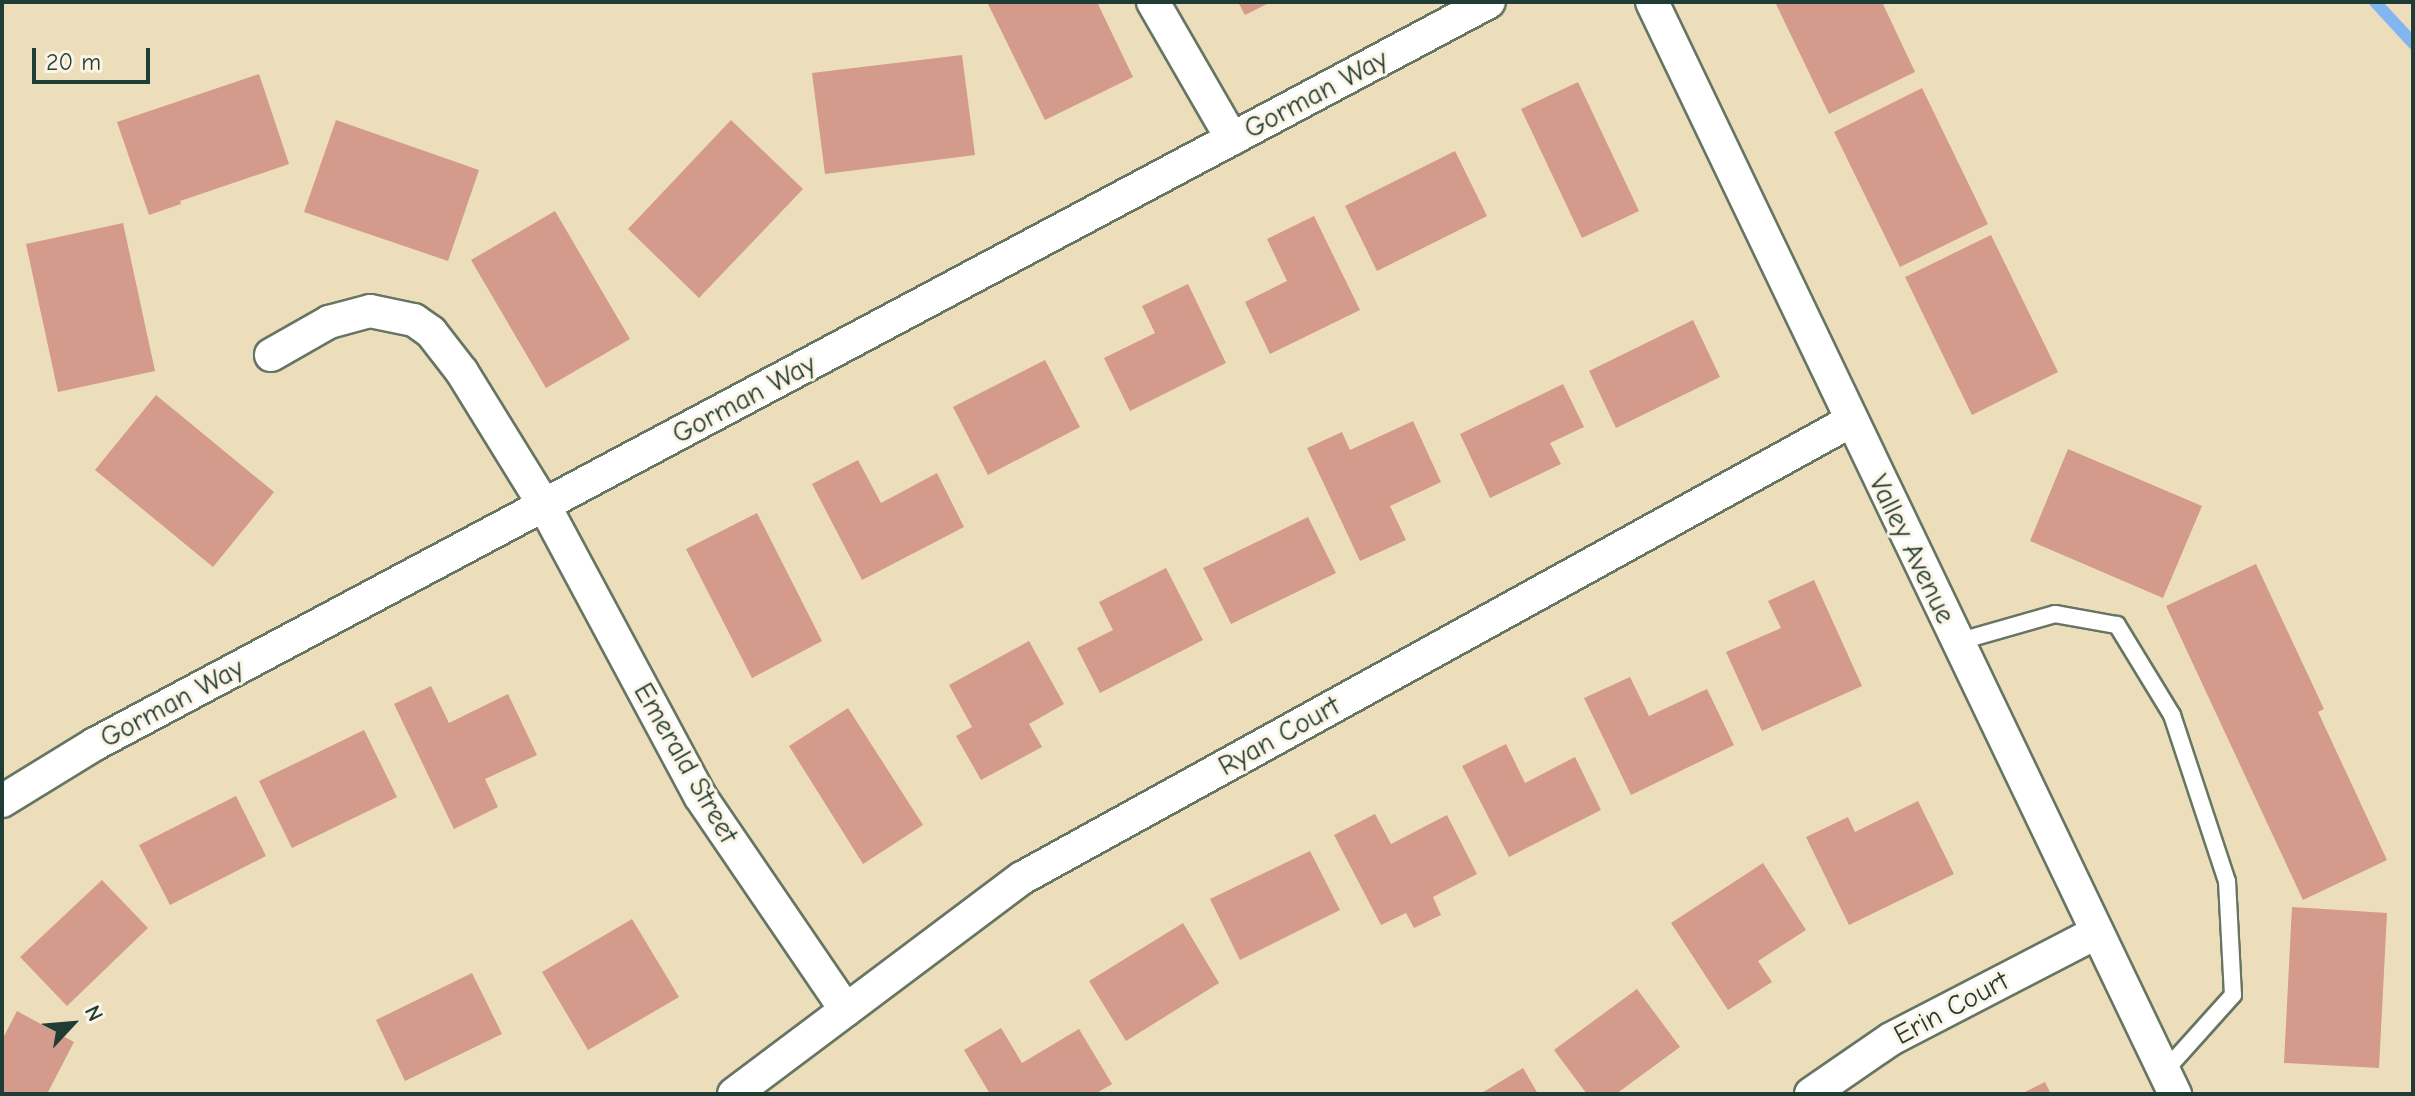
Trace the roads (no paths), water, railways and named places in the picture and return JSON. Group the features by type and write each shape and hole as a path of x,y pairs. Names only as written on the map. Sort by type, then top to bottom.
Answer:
{"street":[{"path":"1153,2 1232,139"},
{"name":"Gorman Way","path":"2,801 95,744 1489,2"},
{"name":"Valley Avenue","path":"1652,2 2170,1083"},
{"name":"Emerald Street","path":"271,355 329,322 370,311 414,320 431,332 462,372 544,505 700,796 846,1010"},
{"name":"Ryan Court","path":"734,1094 1022,878 1851,421"},
{"name":"Erin Court","path":"1811,1094 1891,1039 2097,932"}],"lane":[{"path":"1957,642 2055,614 2117,625 2172,715 2227,881 2233,995 2170,1083"}],"waterway":[{"path":"2375,2 2413,43"}]}
